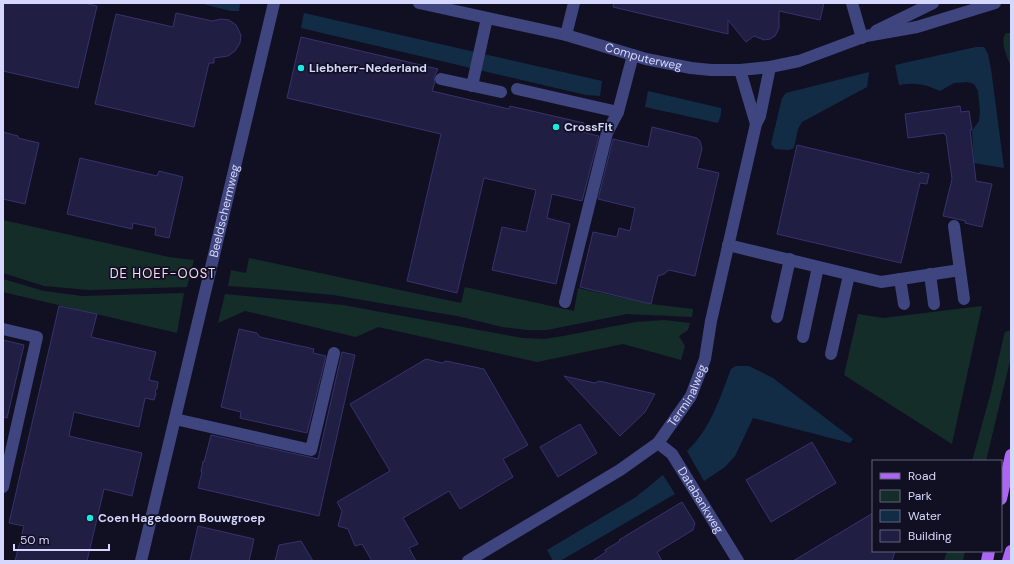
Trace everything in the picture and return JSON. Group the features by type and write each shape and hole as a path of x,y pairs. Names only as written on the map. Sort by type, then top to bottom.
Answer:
{"main road":[{"path":"1002,495 1011,455"},
{"path":"1008,561 1011,551"}],"street":[{"name":"Beeldschermweg","path":"141,561 274,3"},
{"name":"Computerweg","path":"420,3 566,35 646,59 691,68 740,70 770,67 799,61 864,37 933,3"},
{"path":"566,35 574,3"},
{"path":"852,3 864,37"},
{"name":"Computerweg","path":"864,37 917,27 995,3"},
{"path":"472,86 487,18"},
{"path":"565,302 607,133 618,112 633,55"},
{"name":"Terminalweg","path":"468,561 620,470 658,443 691,396 705,359 711,320 756,124 760,116 770,67"},
{"name":"Terminalweg","path":"740,70 756,124"},
{"path":"441,79 501,92"},
{"path":"517,89 618,112"},
{"path":"954,226 964,299"},
{"path":"728,245 881,282 960,270"},
{"path":"777,317 790,260"},
{"path":"803,338 818,267"},
{"path":"930,274 934,304"},
{"path":"831,354 849,275"},
{"path":"900,279 904,304"},
{"path":"3,329 37,337 3,487"},
{"path":"175,419 311,450 334,353"},
{"name":"Databankweg","path":"658,443 672,454 738,561"}],"green space":[{"path":"1006,33 1011,33 1011,67 1003,40"},
{"path":"3,220 169,257 194,260 187,287 89,290 44,286 3,273"},
{"path":"249,258 461,303 465,287 574,311 578,288 651,304 693,309 692,317 627,314 547,330 528,330 502,327 457,316 333,295 228,286 231,270 246,273"},
{"path":"3,279 44,291 82,296 184,293 177,333 3,292"},
{"path":"225,294 343,305 522,338 544,339 636,322 664,320 690,323 688,330 679,336 685,346 681,360 623,344 537,362 378,327 356,337 245,311 218,323"},
{"path":"982,306 952,444 844,375 858,314 883,318"},
{"path":"1011,330 1011,357 986,460 972,460 991,392 1005,332"},
{"path":"947,552 965,552 963,561 944,561"}],"water":[{"path":"199,3 240,3 239,11 231,11"},
{"path":"304,13 602,81 600,96 586,95 301,28"},
{"path":"976,47 984,47 988,54 1004,168 974,163 972,131 979,121 980,112 978,91 974,84 967,82 954,83 940,91 920,84 899,85 895,65"},
{"path":"869,72 867,87 802,122 798,129 794,148 789,150 775,149 771,144 782,98 786,93"},
{"path":"648,91 721,108 718,123 645,107"},
{"path":"736,366 749,366 773,378 853,439 850,443 753,418 735,456 725,467 704,481 687,451 695,443 714,413 731,369"},
{"path":"663,475 675,494 560,561 553,561 547,550 636,497"}],"building":[{"path":"3,3 84,3 97,6 78,88 3,71"},
{"path":"614,3 824,3 820,20 779,11 779,28 775,36 764,40 754,36 746,42 728,20 728,34 613,7"},
{"path":"176,13 212,21 221,19 229,20 236,25 241,35 240,43 235,51 228,56 214,58 214,63 209,63 194,127 95,104 116,14 173,27"},
{"path":"301,37 438,69 434,77 435,82 432,91 509,109 510,106 584,123 582,132 599,136 582,201 552,194 547,218 570,224 556,284 492,270 502,227 526,232 536,190 484,178 457,293 407,281 441,134 287,98"},
{"path":"960,106 961,112 969,111 976,181 992,184 982,227 965,223 966,221 943,216 952,179 946,135 944,133 908,138 905,114"},
{"path":"652,127 697,138 700,141 702,149 697,168 719,173 695,276 669,270 658,276 651,304 580,287 593,232 617,237 619,228 630,231 635,208 598,199 613,139 648,147"},
{"path":"3,132 18,136 18,138 39,143 25,204 3,199"},
{"path":"797,145 920,174 920,172 929,174 927,184 920,183 901,263 777,234"},
{"path":"80,158 157,176 159,171 183,177 169,238 155,235 156,228 133,223 132,229 67,214"},
{"path":"59,306 97,314 91,337 156,352 149,380 158,382 157,389 155,391 156,394 154,400 145,398 139,427 74,412 69,436 142,453 132,496 104,489 87,561 15,561 24,526 9,523"},
{"path":"239,329 257,333 260,337 314,349 313,353 326,356 307,433 240,418 241,412 221,407"},
{"path":"3,340 24,345 7,418 3,417"},
{"path":"342,352 355,355 319,516 198,488 203,461 204,462 211,435 318,459"},
{"path":"426,359 442,363 446,361 484,369 528,445 503,459 513,477 460,509 449,491 403,518 418,544 409,548 416,561 372,561 362,544 355,546 348,529 338,526 342,511 337,502 390,471 350,404"},
{"path":"564,376 595,383 599,381 655,394 645,412 620,436"},
{"path":"580,424 597,453 558,477 540,447"},
{"path":"812,442 836,483 771,522 746,480"},
{"path":"682,502 695,523 693,530 657,552 662,561 592,561 606,552 605,550 620,541 619,540"},
{"path":"872,514 872,552 895,552 892,561 793,561"},
{"path":"198,526 254,539 249,561 190,561"},
{"path":"301,541 313,561 275,561 279,545"}],"place":[{"name":"Liebherr-Nederland","path":"301,68"},
{"name":"CrossFit","path":"556,127"},
{"name":"Coen Hagedoorn Bouwgroep","path":"90,518"}],"district":[{"name":"DE HOEF-OOST","path":"163,273"}]}
